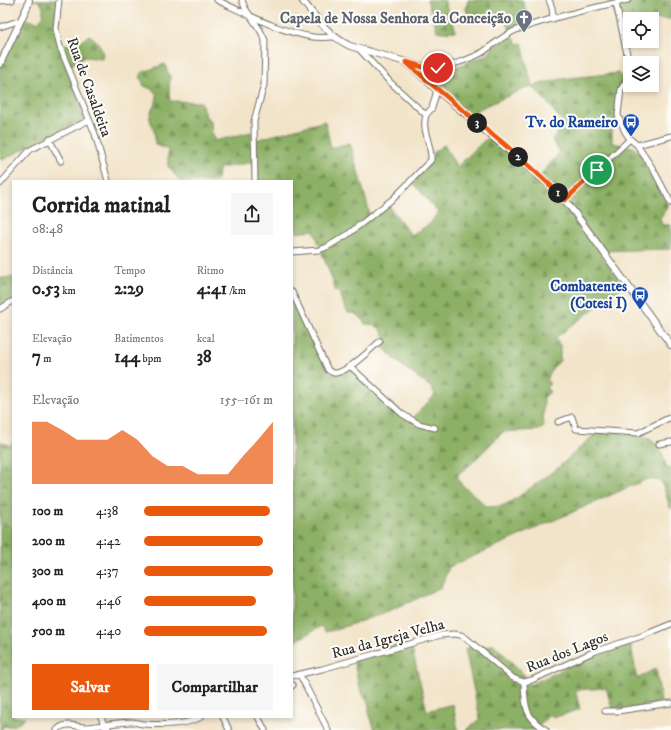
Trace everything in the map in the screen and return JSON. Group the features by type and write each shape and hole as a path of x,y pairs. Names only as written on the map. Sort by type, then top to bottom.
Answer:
{"main road":[{"path":"0,64 29,0"},
{"path":"302,0 323,26 335,37 350,46 406,62 551,186 565,200 671,345"},
{"path":"662,333 671,335"}],"street":[{"path":"0,2 12,0"},
{"name":"Rua de Casaldeita","path":"59,0 56,20 57,38 95,134 108,180"},
{"path":"217,0 250,15 298,33 314,37 335,37"},
{"path":"242,0 245,8 265,40 264,85 254,121 256,180"},
{"path":"549,0 552,8 553,20"},
{"path":"406,62 423,67 438,68 449,66 481,53 507,34 519,29 628,0"},
{"path":"616,3 627,56"},
{"path":"0,27 21,20"},
{"path":"359,49 390,82 426,115"},
{"path":"623,85 620,89 618,115 625,132 637,145 653,169 671,203"},
{"path":"293,252 319,250 347,235 394,198 418,175 431,160 432,152 424,125 426,115 432,108 437,90"},
{"path":"0,184 30,150 89,120"},
{"path":"637,145 671,136"},
{"path":"49,139 61,161"},
{"path":"565,200 630,139"},
{"path":"293,294 328,370 332,373 338,373 350,366 380,341"},
{"path":"0,309 12,302"},
{"path":"350,366 402,414 419,424 435,428"},
{"path":"558,422 572,417 576,429 638,433 671,417"},
{"path":"659,444 671,442"},
{"name":"Rua dos Lagos","path":"546,730 536,722 526,709 524,682 532,680 593,652 642,636 671,624"},
{"name":"Rua da Igreja Velha","path":"293,676 441,635 454,634 466,638 513,678 524,682"},
{"path":"300,675 328,730"},
{"path":"604,711 618,711 671,703"},
{"path":"57,730 60,727 68,725 105,727 131,722 168,727 199,718"},
{"path":"223,718 229,730"},
{"path":"259,718 265,730"}],"green space":[{"path":"33,0 59,0 55,21 57,42 71,45 81,41 89,35 100,45 103,55 102,59 82,58 66,68 86,118 4,159 0,158 0,67 25,19 38,22 43,16 43,7 39,1"},
{"path":"427,0 444,0 456,31 437,31"},
{"path":"468,0 522,0 531,24 510,30 503,15 497,14 481,18 474,14 468,15 466,9"},
{"path":"607,0 671,0 671,19 659,19 659,12 623,12 623,22 616,22 613,8 610,7"},
{"path":"513,36 517,44 522,43 532,86 561,79 618,73 623,79 617,93 615,104 617,117 612,127 612,143 633,147 643,156 668,206 660,218 662,225 671,225 671,249 598,251 624,286 555,338 560,345 560,361 553,367 547,380 550,384 546,387 550,392 544,397 544,427 539,430 503,432 471,464 458,474 458,480 486,507 502,506 517,498 559,467 598,431 634,433 643,436 657,445 662,453 667,468 671,468 671,509 661,481 647,479 449,567 441,587 393,610 325,632 321,626 293,643 293,300 303,323 310,332 325,366 331,375 350,368 411,420 435,395 432,388 387,351 382,345 386,340 379,328 373,325 365,324 362,318 354,313 348,313 340,292 335,290 314,230 297,233 293,219 293,180 257,180 253,162 220,168 216,180 179,180 168,166 168,150 155,144 155,136 150,116 157,99 157,95 151,89 144,86 140,77 141,73 165,64 170,76 170,101 201,102 205,115 211,121 212,134 215,141 251,132 252,141 325,121 331,148 350,143 370,214 375,214 389,206 411,235 430,224 438,212 413,183 429,164 434,152 444,145 457,167 488,137 538,178 560,152 552,139 565,126 547,102 531,86 470,114 429,80 435,71 442,72 488,55 493,47"},
{"path":"12,277 12,302 0,308 0,278"},
{"path":"0,441 11,446 12,444 12,718 24,718 15,725 3,726 2,730 0,730"},
{"path":"398,644 411,645 427,711 453,704 458,730 375,730 369,713 369,705 360,689 353,659"},
{"path":"494,644 527,678 529,685 556,673 576,661 626,644 631,645 637,679 656,668 661,702 634,708 612,708 606,688 575,690 580,709 556,717 548,716 535,730 466,730 480,719 465,649 482,648"}],"place":[{"name":"Capela de Nossa Senhora da Conceição","path":"524,33"},
{"name":"Tv. do Rameiro","path":"631,137"},
{"name":"Combatentes (Cotesi I)","path":"640,310"}],"route":[{"path":"438,68 423,67 406,62 437,90 526,164 565,200 597,170"}]}
